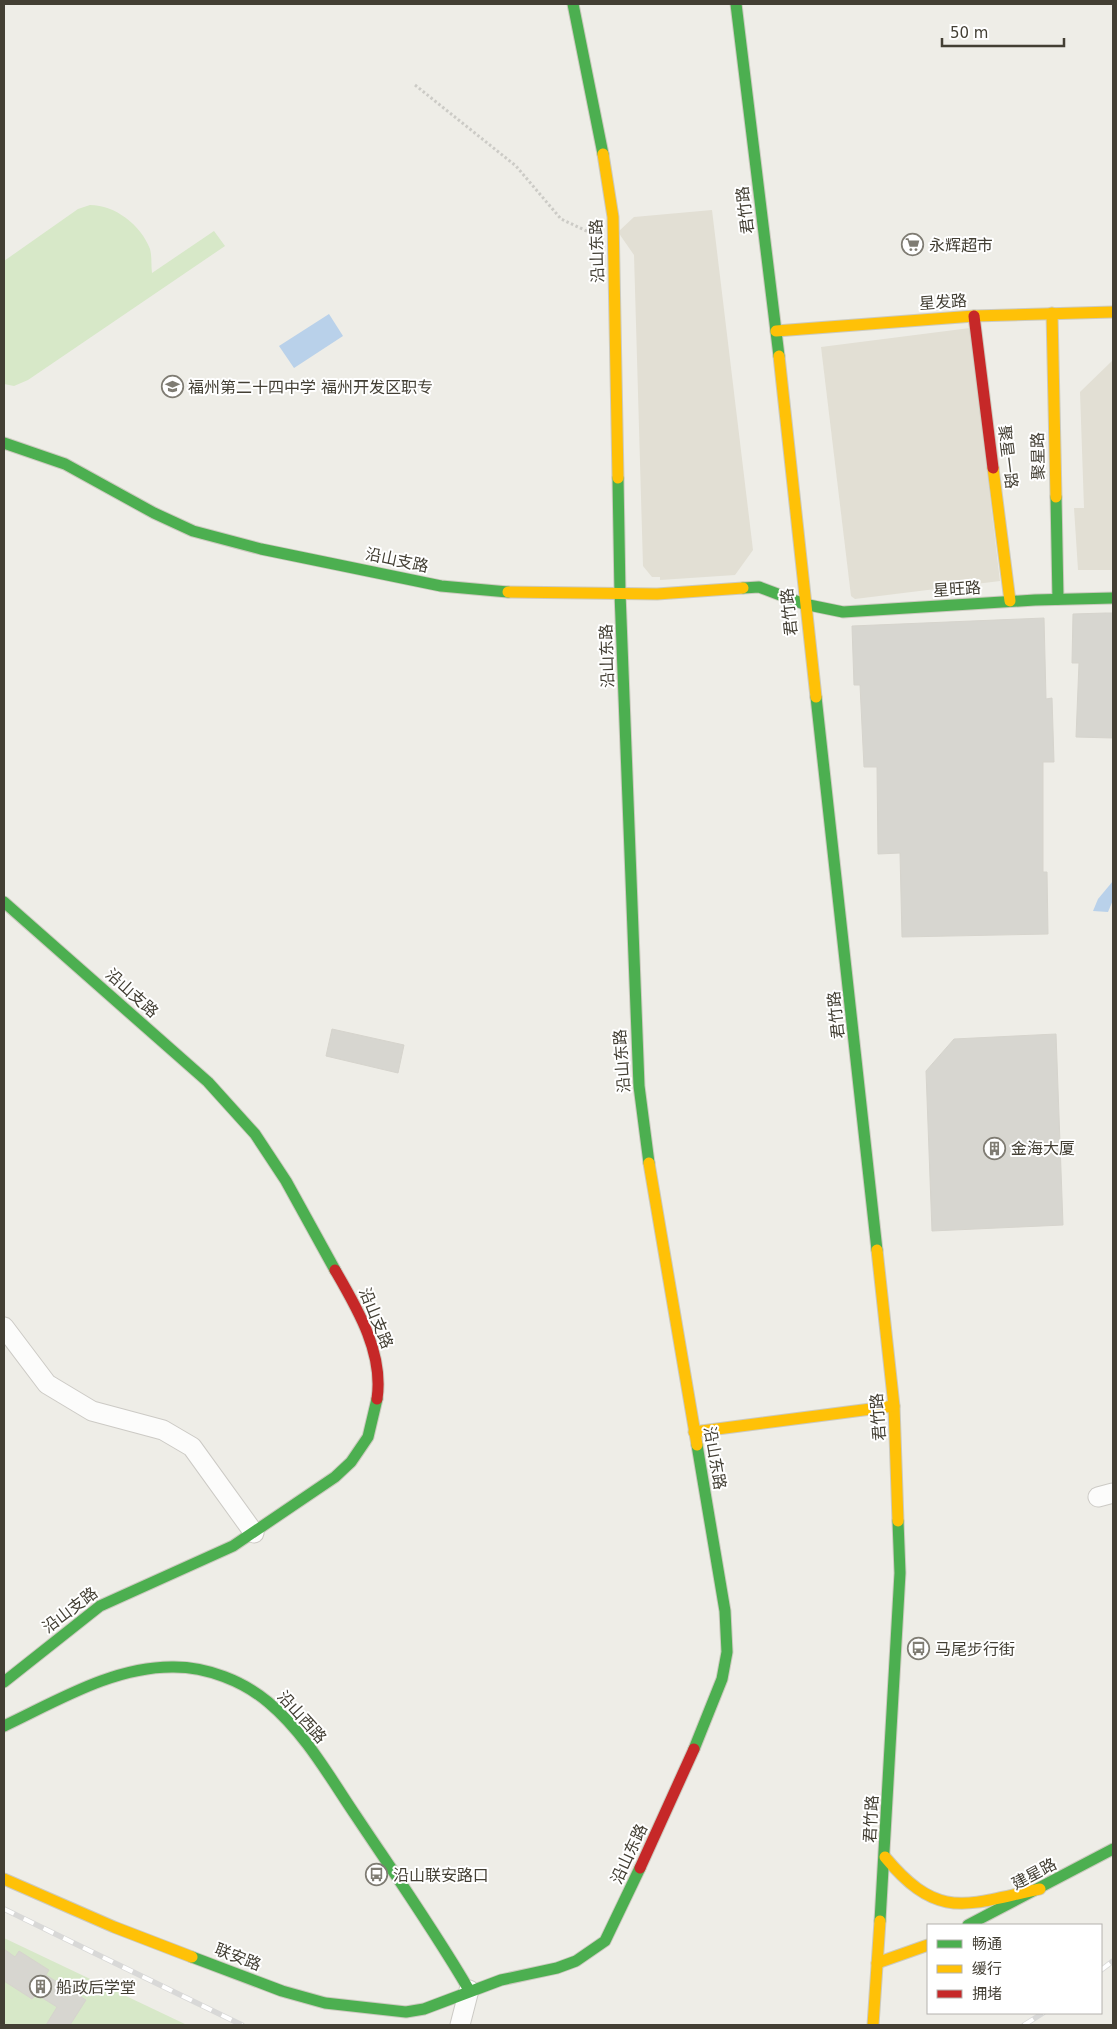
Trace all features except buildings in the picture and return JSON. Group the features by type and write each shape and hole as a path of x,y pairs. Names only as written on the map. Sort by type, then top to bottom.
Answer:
{"street":[{"name":"沿山东路","path":"469,1990 576,1962 605,1941 709,1716 726,1664 728,1636 645,1142 639,1086 620,593 613,217 606,164 577,36 573,4"},
{"name":"君竹路","path":"736,4 776,331 804,604 842,916 894,1406 900,1573 885,1857 872,2025"},
{"name":"星发路","path":"776,331 974,316 1113,312"},
{"name":"聚星路","path":"1052,313 1058,599"},
{"name":"聚星一路","path":"974,316 1010,601"},
{"name":"沿山支路","path":"4,444 23,448 65,464 154,513 193,531 245,545 449,587 497,592 657,594 759,587 804,604"},
{"name":"星旺路","path":"804,604 843,612 1010,601 1113,598"},
{"name":"沿山支路","path":"4,902 208,1082 244,1120 265,1147 286,1181 364,1325 376,1358 378,1393 376,1414 368,1437 350,1462 335,1477 254,1533 207,1559 122,1594 100,1606 4,1682"},
{"path":"4,1327 47,1384 92,1411 163,1430 192,1447 254,1533"},
{"path":"694,1432 894,1406"},
{"name":"沿山西路","path":"4,1726 85,1688 146,1670 173,1667 196,1669 220,1675 244,1686 269,1703 308,1746 440,1940 469,1990"},
{"name":"建星路","path":"970,1924 1040,1889 1113,1849"},
{"path":"885,1857 911,1884 927,1896 944,1903 961,1904 1040,1889"},
{"name":"联安路","path":"4,1879 114,1927 282,1990 325,2003 406,2012 440,2005 469,1990"},
{"path":"877,1963 927,1945"},
{"path":"460,2025 469,1990"}],"path":[{"path":"415,85 516,166 561,219 614,243"}],"shaded area":[{"path":"712,210 753,550 735,575 660,580 660,577 652,577 643,566 634,255 618,232 634,217"},
{"path":"970,328 1000,581 855,599 851,596 821,347"},
{"path":"1113,360 1113,570 1078,570 1074,508 1084,508 1080,392"}],"green space":[{"path":"90,205 109,208 134,225 146,240 150,249 152,273 214,231 225,246 28,380 14,386 4,384 4,261 78,209"},
{"path":"4,1938 187,2025 4,2025"}],"water":[{"path":"329,314 343,336 294,368 279,346"},
{"path":"1113,881 1113,900 1108,912 1093,911 1098,899"}],"railway":[{"path":"4,1909 242,2025"},
{"path":"1102,1969 1113,1961"},
{"path":"1024,2025 1041,2014"}],"traffic: fast":[{"path":"573,4 603,154"},
{"path":"736,4 779,356"},
{"path":"4,443 65,464 154,513 193,531 261,549 441,586 508,592"},
{"path":"618,478 620,593 639,1086 649,1163"},
{"path":"1056,497 1058,599"},
{"path":"743,588 759,587 804,604 843,612 1035,600 1113,598"},
{"path":"816,697 877,1250"},
{"path":"4,902 208,1082 255,1134 286,1181 335,1270"},
{"path":"4,1682 100,1606 233,1546 335,1477 351,1462 368,1437 377,1399"},
{"path":"694,1749 722,1679 727,1652 725,1611 697,1445"},
{"path":"880,1921 900,1573 898,1521"},
{"path":"4,1726 86,1687 130,1672 152,1668 174,1667 212,1673 236,1682 258,1694 294,1727 316,1756 428,1924 469,1990"},
{"path":"970,1924 1113,1849"},
{"path":"192,1957 282,1991 325,2003 406,2012 424,2009 501,1980 557,1968 576,1961 605,1941 640,1868"}],"traffic: slow":[{"path":"603,154 613,217 618,478"},
{"path":"776,331 974,316 1113,312"},
{"path":"1052,313 1056,497"},
{"path":"779,356 816,697"},
{"path":"993,468 1010,601"},
{"path":"508,592 657,594 743,588"},
{"path":"649,1163 697,1445"},
{"path":"877,1250 894,1406 898,1521"},
{"path":"694,1432 894,1406"},
{"path":"885,1857 904,1878 922,1892 939,1900 955,1903 973,1903 1040,1889"},
{"path":"4,1879 114,1927 192,1957"},
{"path":"873,2025 880,1921"},
{"path":"877,1963 927,1945"}],"traffic: jam":[{"path":"974,316 993,468"},
{"path":"335,1270 360,1315 373,1348 378,1382 377,1399"},
{"path":"640,1868 694,1749"}],"place":[{"name":"永辉超市","path":"913,245"},
{"name":"福州第二十四中学 福州开发区职专","path":"172,387"},
{"name":"金海大厦","path":"995,1148"},
{"name":"马尾步行街","path":"919,1649"},
{"name":"沿山联安路口","path":"377,1875"},
{"name":"船政后学堂","path":"40,1987"}]}
